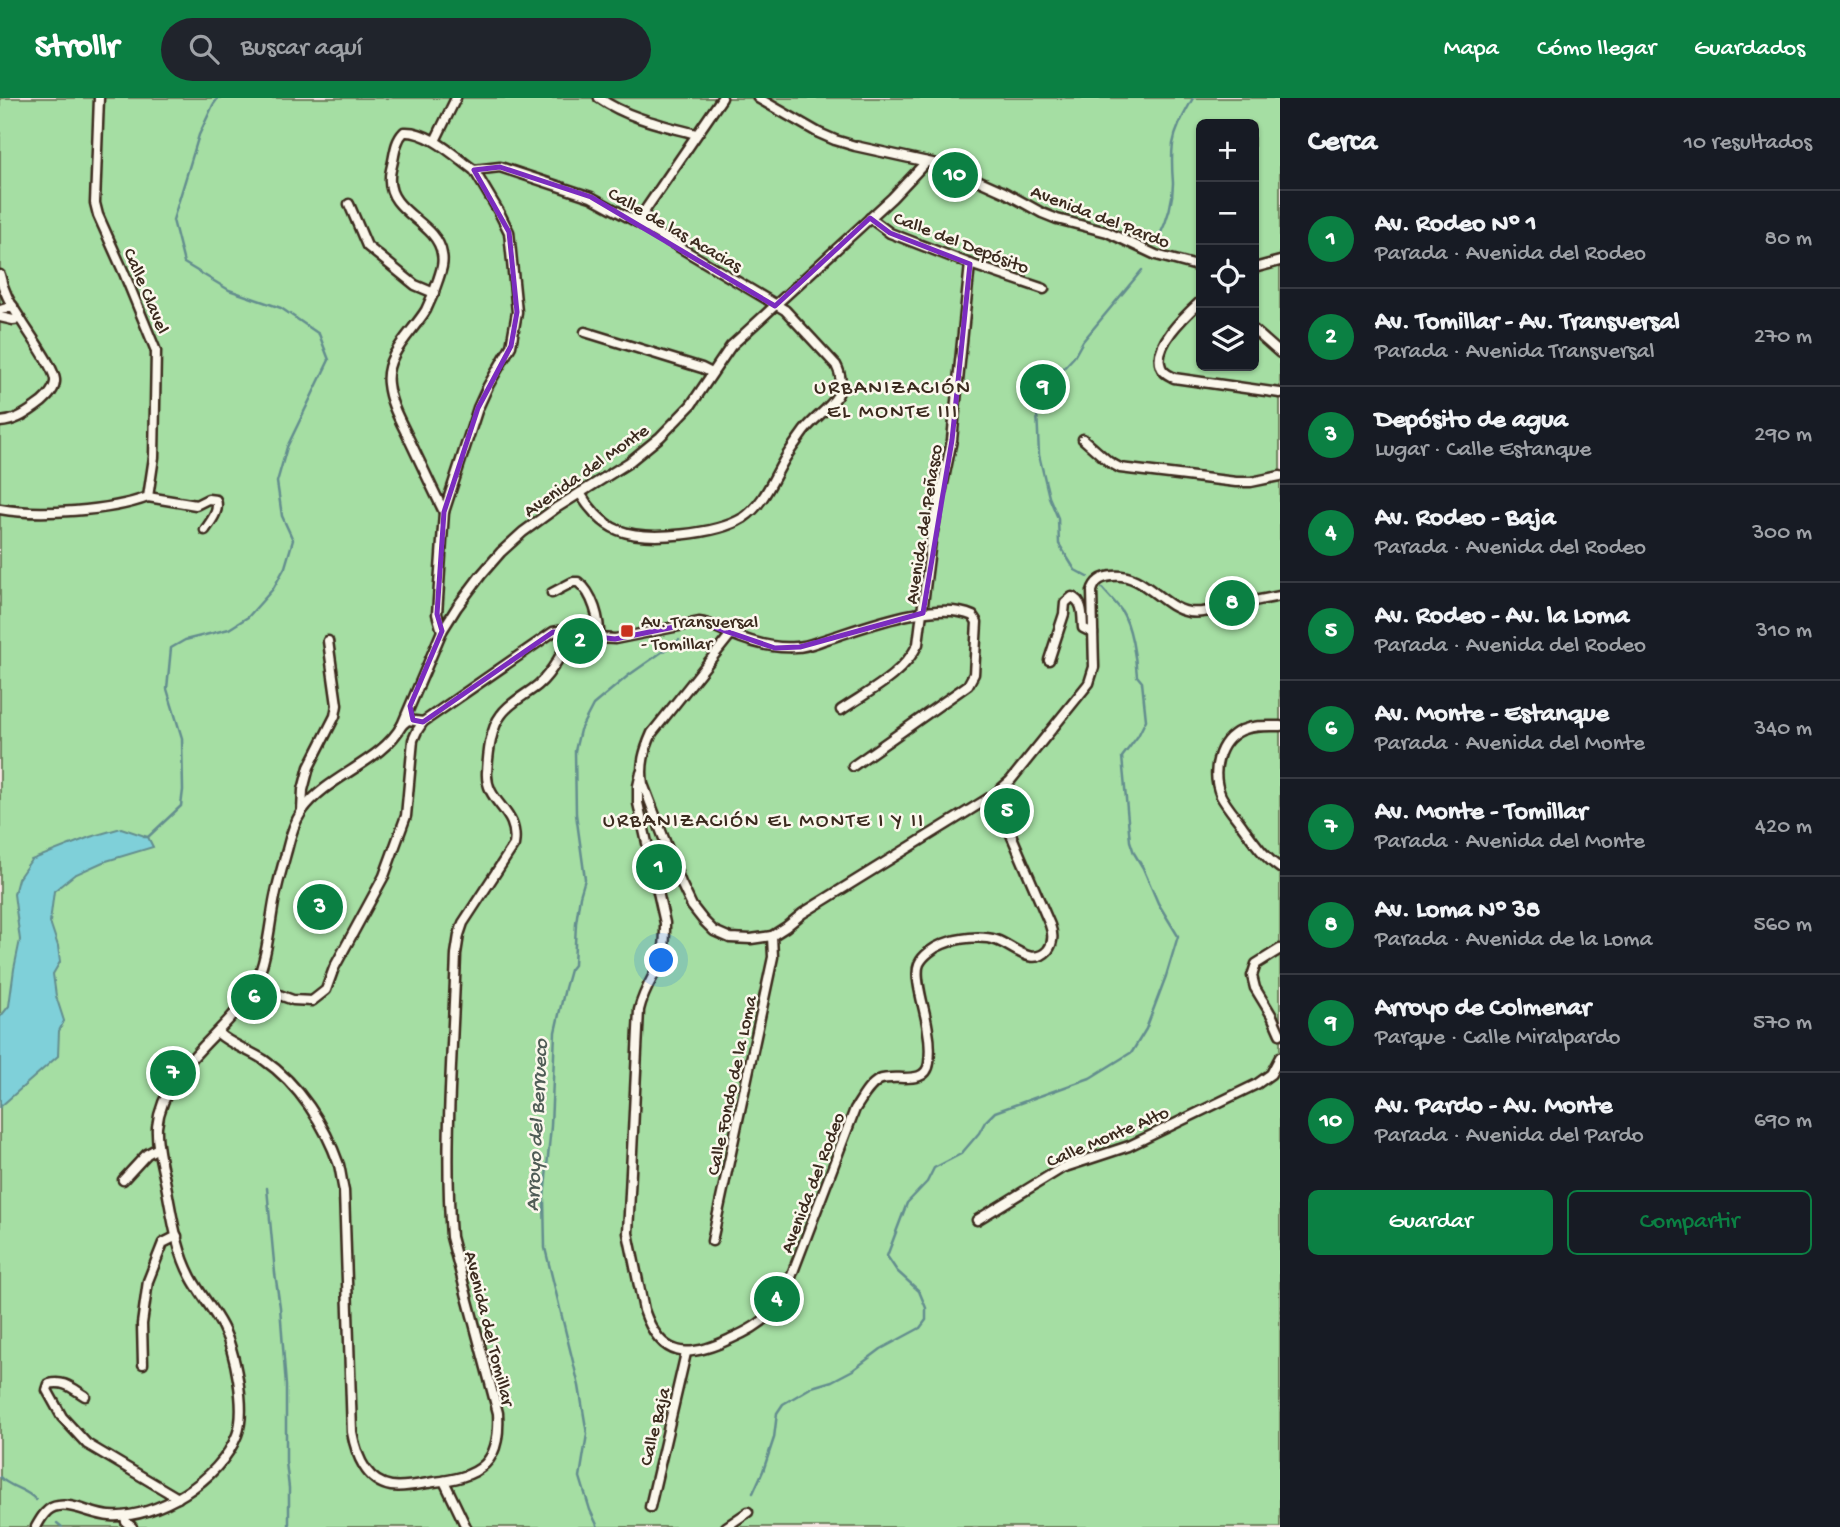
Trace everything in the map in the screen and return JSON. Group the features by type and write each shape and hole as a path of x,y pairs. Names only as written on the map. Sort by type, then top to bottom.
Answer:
{"street":[{"name":"Calle Clavel","path":"99,98 95,203 156,351 154,457 148,497"},
{"path":"435,141 456,98"},
{"path":"599,98 621,112 696,134"},
{"path":"637,222 722,98"},
{"name":"Avenida del Pardo","path":"758,98 835,140 946,166 1049,216 1093,228 1156,255 1196,266"},
{"path":"442,631 437,614 444,512 478,408 511,346 517,312 509,232 474,170 435,141 415,132 404,132 397,144 390,187 399,204 432,232 442,250 442,269 426,309 388,367 388,384 395,411 444,512"},
{"name":"Avenida del Monte","path":"38,1523 52,1507 66,1505 97,1515 125,1516 178,1497 205,1479 224,1459 239,1432 239,1391 231,1347 183,1258 158,1148 159,1118 166,1095 177,1077 218,1033 255,986 280,873 290,838 302,811 314,797 393,738 402,725 442,631 465,596 501,551 523,532 628,463 660,437 691,405 731,346 892,198 926,162"},
{"name":"Calle de las Acacias","path":"474,170 500,167 591,197 637,222 785,310 836,365 840,373 841,386 838,395 806,429 756,507 726,526 667,536 629,534 606,523 586,504 580,493"},
{"path":"349,204 367,246 415,285 434,293"},
{"name":"Calle del Depósito","path":"870,218 890,233 1044,289"},
{"path":"1259,267 1280,261"},
{"name":"Avenida del Peñasco","path":"841,710 886,681 908,660 918,644 931,541 952,440 970,264"},
{"path":"0,275 20,319 55,376 55,386 39,405 20,417 0,422"},
{"path":"0,310 13,306"},
{"path":"1196,306 1181,319 1164,342 1159,364 1163,371 1174,378 1280,393"},
{"path":"0,317 20,319"},
{"path":"585,332 712,373"},
{"path":"1259,334 1277,350 1280,340"},
{"path":"1083,439 1109,463 1120,468 1236,482 1280,476"},
{"path":"0,509 14,512 68,511 118,506 148,497 196,505 208,499 216,500 217,511 205,530"},
{"path":"641,773 643,785 681,883 692,906 703,920 714,931 730,938 772,936 803,912 994,794 1010,780 1089,683 1094,667 1092,591 1095,583 1115,575 1132,578 1179,609 1189,612 1206,612 1280,596"},
{"path":"552,593 573,582 583,586 593,604 599,629 598,638"},
{"path":"1049,660 1068,599 1077,599 1083,628 1093,633"},
{"path":"409,737 424,722 553,632 573,631 598,638 615,639 699,622 775,648 800,647 904,615 959,611 976,618 974,674 968,685 853,766"},
{"name":"Avenida del Tomillar","path":"218,1033 263,1059 298,1092 324,1131 339,1166 344,1191 352,1432 359,1458 366,1470 387,1486 400,1487 444,1481 466,1475 485,1464 497,1440 498,1413 451,1237 449,1206 456,954 463,923 514,845 516,833 512,821 487,785 495,727 499,717 539,684 548,673 573,631"},
{"path":"687,1353 673,1349 663,1342 648,1323 628,1233 639,1010 645,989 661,961 666,942 665,923 638,803 638,786 644,751 652,733 731,634"},
{"path":"302,811 303,790 309,767 335,716 337,705 328,641"},
{"path":"410,706 417,731"},
{"path":"409,737 402,732 402,725 408,720 424,722"},
{"path":"1280,726 1255,726 1240,731 1228,741 1220,753 1216,767 1222,798 1263,853 1280,868"},
{"path":"255,986 303,1001 312,1001 326,990 334,968 384,876 406,816 409,737"},
{"name":"Avenida del Monte","path":"393,738 409,737"},
{"path":"303,790 314,797"},
{"name":"Avenida del Rodeo","path":"687,1353 712,1348 737,1336 764,1320 773,1311 788,1284 855,1109 871,1087 880,1080 891,1077 918,1077 925,1073 929,1065 929,1032 917,975 918,965 924,957 943,944 962,939 996,940 1026,956 1036,957 1051,947 1053,939 1050,925 994,794"},
{"path":"640,814 641,807 649,800"},
{"name":"Calle Fondo de la Loma","path":"712,1241 773,957 772,936"},
{"path":"1280,949 1256,964 1252,976 1255,988 1280,1034"},
{"name":"Calle Monte Alto","path":"977,1220 1062,1168 1129,1146 1257,1084 1272,1074 1280,1057"},
{"path":"123,1180 147,1154 158,1148"},
{"path":"143,1364 142,1324 148,1282 163,1243 177,1236"},
{"name":"Calle Baja","path":"650,1507 687,1353"},
{"path":"85,1396 66,1384 57,1382 49,1384 47,1390 62,1417 87,1444 178,1497"},
{"path":"444,1481 466,1527"},
{"path":"726,1527 748,1512"},
{"path":"125,1516 126,1522 132,1527"}],"highlighted area":[{"path":"500,167 591,197 775,306 870,218 890,233 970,264 952,440 923,613 800,647 775,648 699,622 615,639 553,632 423,722 413,720 410,706 442,631 437,614 444,512 478,408 511,346 517,312 509,232 474,170"}],"green space":[{"path":"0,98 1280,98 1280,1527 0,1527"}],"water":[{"path":"121,828 148,837 153,847 103,862 74,875 54,891 50,922 60,962 53,974 64,1021 59,1031 58,1056 0,1107 0,1017 9,1006 20,940 14,894 18,879 31,860"}],"waterway":[{"path":"144,837 148,837 181,806 182,738 167,689 171,648 185,640 229,629 248,617 273,589 285,567 293,540 282,516 277,482 287,447 329,360 319,334 281,308 229,290 184,263 173,220 199,135 218,98"},
{"path":"1159,237 1172,197 1174,138 1193,98"},
{"path":"1088,577 1075,570 1059,544 1058,518 1049,497 1039,455 1037,410 1044,394 1074,357 1083,341 1142,270"},
{"path":"753,1493 774,1438 777,1413 783,1404 812,1387 832,1381 853,1370 881,1349 920,1328 926,1320 926,1308 919,1291 897,1271 887,1256 907,1203 927,1182 934,1168 961,1154 995,1112 1090,1078 1132,1052 1146,1029 1178,936 1158,903 1130,841 1122,757 1146,720 1142,682 1137,676 1125,616 1102,588"},
{"name":"Arroyo del Berrueco","path":"598,1527 580,1477 587,1434 579,1386 545,1248 544,1198 551,1126 555,1032 570,970 574,965 576,923 585,879 576,814 575,751 580,730 593,705 629,675 679,640"},
{"path":"267,1188 286,1386 289,1527"},
{"path":"0,1477 36,1500"},
{"path":"57,1523 62,1527"}],"place":[{"name":"Av. Pardo - Av. Monte","path":"955,175"},
{"name":"Arroyo de Colmenar","path":"1043,387"},
{"name":"Av. Loma Nº 38","path":"1232,603"},
{"name":"Av. Transversal - Tomillar","path":"627,631"},
{"name":"Av. Tomillar - Av. Transversal","path":"580,641"},
{"name":"Av. Rodeo - Av. la Loma","path":"1007,811"},
{"name":"Av. Rodeo Nº 1","path":"659,867"},
{"name":"Depósito de agua","path":"320,907"},
{"name":"Av. Monte - Estanque","path":"254,997"},
{"name":"Av. Monte - Tomillar","path":"173,1073"},
{"name":"Av. Rodeo - Baja","path":"777,1299"}],"district":[{"name":"URBANIZACIÓN EL MONTE III","path":"893,398"},
{"name":"URBANIZACIÓN EL MONTE I Y II","path":"764,819"}]}
